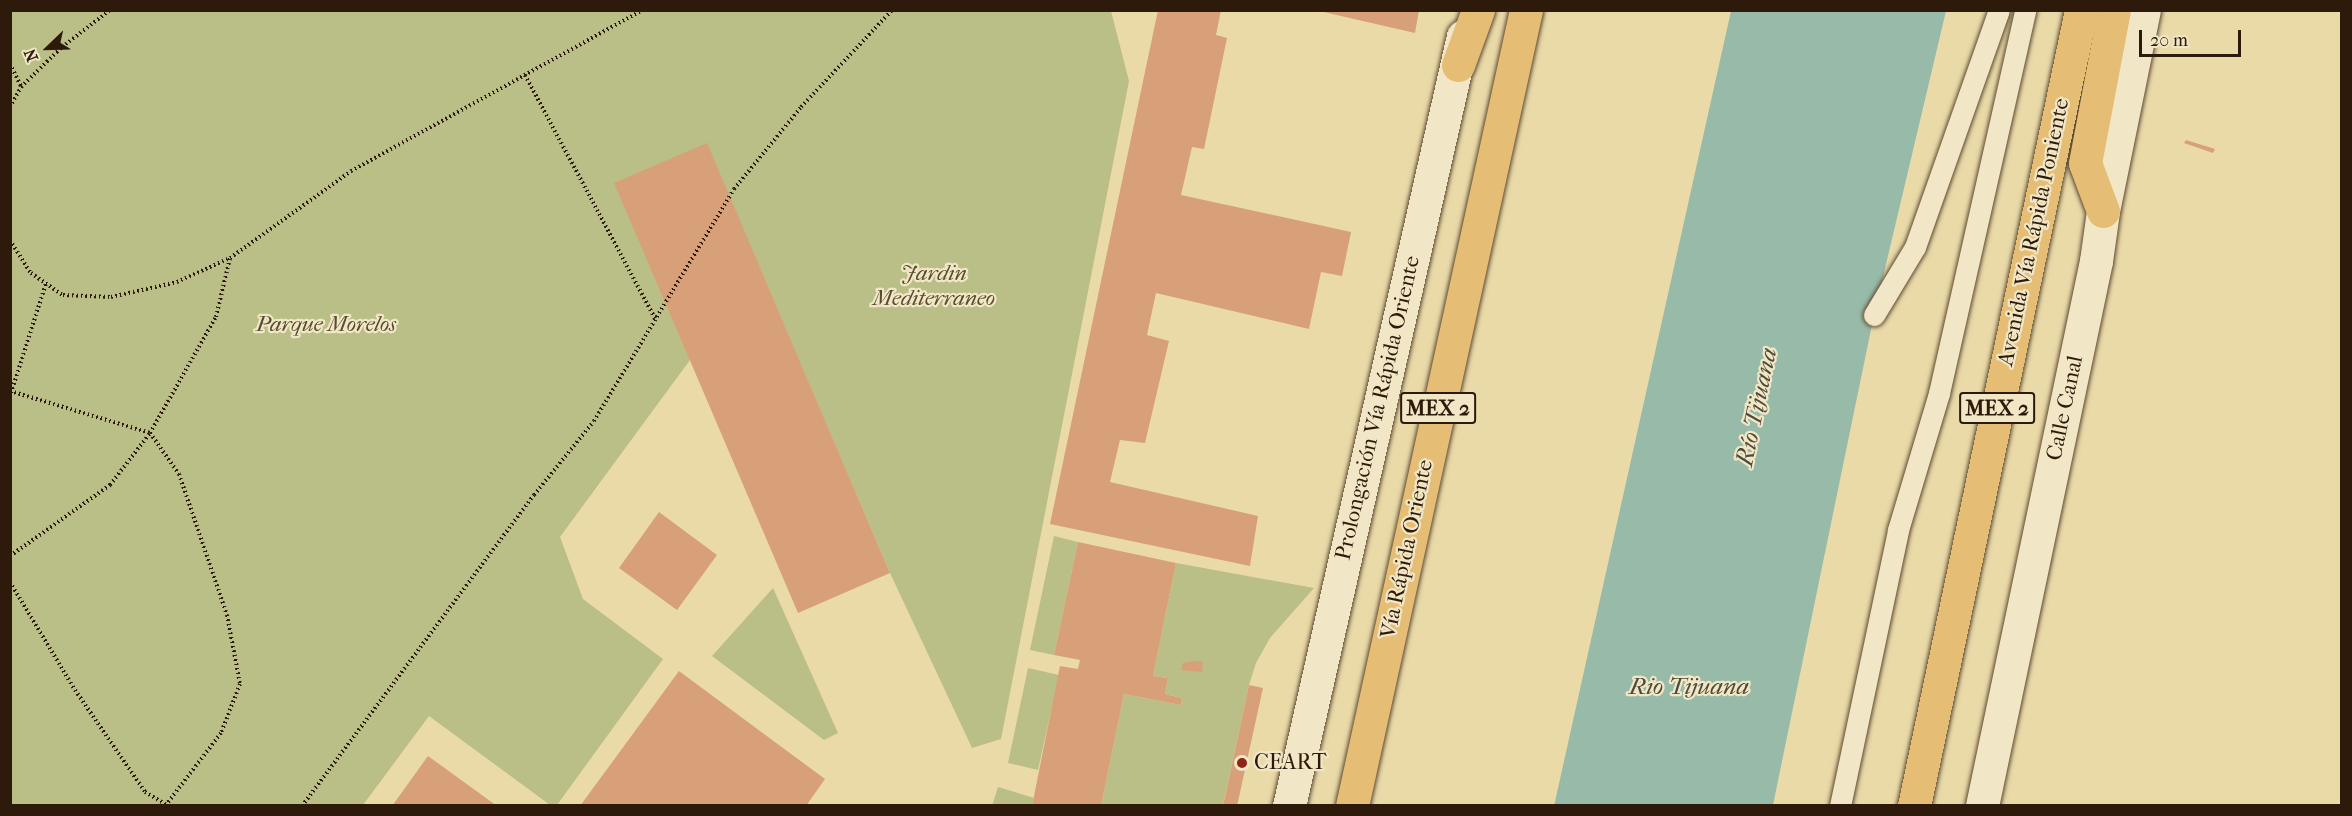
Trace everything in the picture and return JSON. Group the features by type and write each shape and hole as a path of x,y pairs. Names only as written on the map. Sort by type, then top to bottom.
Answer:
{"highway":[{"path":"1458,65 1478,10"},
{"name":"Vía Rápida Oriente","path":"1352,806 1526,10"},
{"name":"Avenida Vía Rápida Poniente","path":"1914,806 2081,10"},
{"path":"2103,211 2085,163 2114,10"}],"main road":[{"name":"Prolongación Vía Rápida Oriente","path":"1289,806 1382,385 1458,65 1467,10"},
{"name":"Calle Canal","path":"1982,806 2096,261 2103,211 2144,10"}],"lane":[{"path":"1874,315 1915,247 2000,10"},
{"path":"1840,806 1898,530 1939,393 2025,10"}],"path":[{"path":"10,107 21,87 62,47 110,10"},
{"path":"10,240 31,273 63,295 111,297 177,282 230,258 351,171 643,10"},
{"path":"302,806 534,495 594,421 734,189 801,107 892,10"},
{"path":"10,64 21,87"},
{"path":"525,75 656,319"},
{"path":"10,556 110,485 150,433 216,317 230,258"},
{"path":"10,582 75,690 145,792 167,805 221,733 240,684 227,615 198,523 179,474 150,433 11,392 46,283"}],"green space":[{"name":"Parque Morelos","path":"10,11 1111,11 1129,81 1001,739 972,748 890,573 759,266 560,537 583,599 663,659 557,805 550,805 429,716 363,805 11,805"},
{"path":"1054,536 1078,542 1054,655 1030,650"},
{"path":"1176,563 1314,588 1270,638 1256,663 1249,685 1223,805 1101,806 1124,694 1181,705 1182,698 1165,694 1168,678 1153,676"},
{"path":"773,588 838,733 824,740 712,656"},
{"path":"1028,668 1059,675 1038,770 1008,763"},
{"path":"998,787 1034,798 1032,805 992,806"}],"water":[{"name":"Rio Tijuana","path":"1731,11 1946,11 1874,315 1773,805 1554,806"}],"building":[{"path":"1158,10 1221,10 1216,35 1227,38 1204,149 1192,147 1181,195 1351,232 1342,276 1321,272 1309,329 1156,293 1147,335 1169,341 1145,443 1120,440 1110,482 1258,516 1250,566 1050,524"},
{"path":"1315,10 1419,10 1415,33"},
{"path":"2186,140 2215,149 2213,153 2184,143"},
{"path":"707,143 890,573 798,613 614,183"},
{"path":"659,512 717,555 677,610 619,568"},
{"path":"1078,542 1176,563 1153,676 1168,678 1165,694 1182,698 1181,705 1124,694 1101,806 1032,806 1060,666 1078,669 1080,660 1054,655"},
{"path":"1203,662 1202,672 1181,670 1183,663"},
{"path":"679,671 825,779 806,806 580,806"},
{"path":"1249,685 1263,688 1237,806 1223,806"},
{"path":"428,756 497,806 392,806"}],"place":[{"name":"CEART","path":"1242,763"}],"park label":[{"name":"Jardin Mediterraneo","path":"934,286"}],"water label":[{"name":"Río Tijuana","path":"1757,407"}]}
